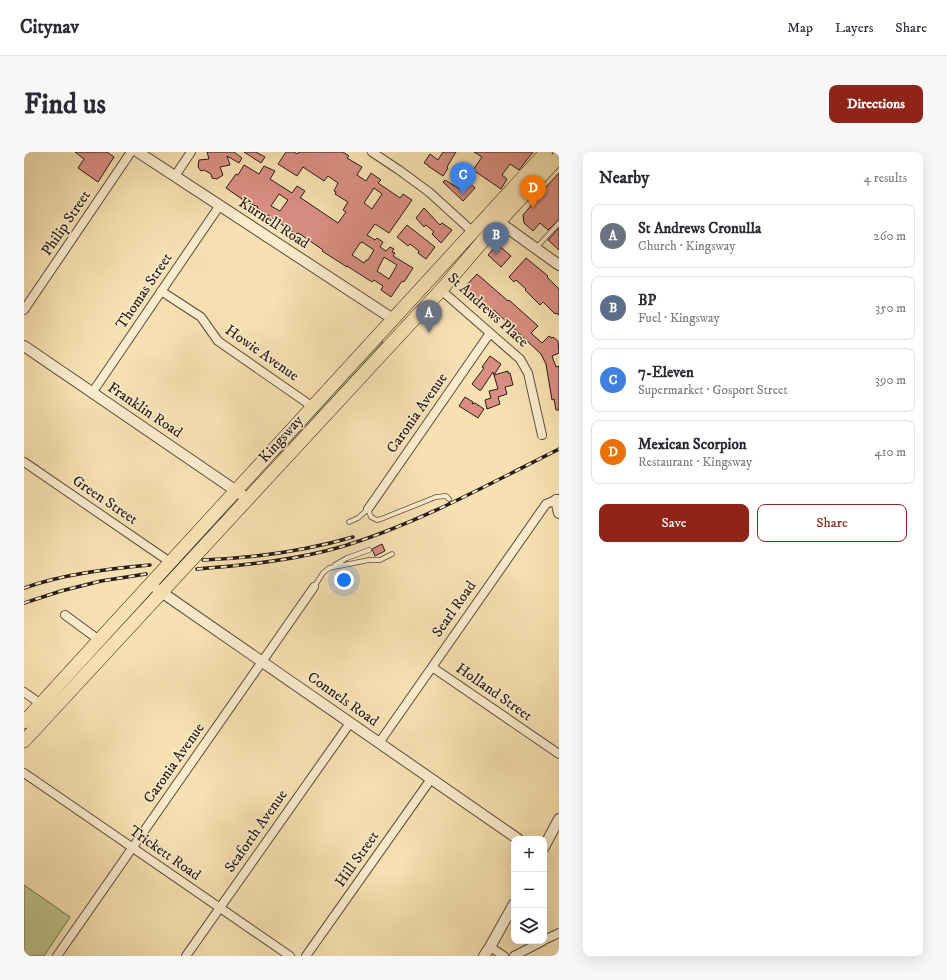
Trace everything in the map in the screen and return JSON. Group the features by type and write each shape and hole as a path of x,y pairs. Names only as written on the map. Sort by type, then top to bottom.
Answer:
{"main road":[{"name":"Kingsway","path":"24,741 441,290 546,152"},
{"name":"Kingsway","path":"24,722 473,232 494,219 559,157"},
{"name":"St Andrews Place","path":"430,280 441,290"}],"street":[{"name":"Philip Street","path":"24,310 131,152"},
{"name":"Kurnell Road","path":"138,152 393,319"},
{"path":"175,176 191,152"},
{"path":"372,152 424,189 473,232"},
{"name":"Thomas Street","path":"92,393 220,205"},
{"path":"494,219 559,265"},
{"name":"St Andrews Place","path":"441,290 525,365 542,435"},
{"name":"Howie Avenue","path":"161,291 201,317 212,335 218,341 313,407"},
{"name":"Caronia Avenue","path":"368,509 490,333"},
{"name":"Franklin Road","path":"25,349 248,499"},
{"name":"Green Street","path":"24,462 170,562"},
{"path":"558,500 559,513"},
{"name":"Searl Road","path":"379,743 546,504 558,500"},
{"name":"Connels Road","path":"150,584 514,836"},
{"name":"Caronia Avenue","path":"57,956 314,587"},
{"path":"65,615 99,640"},
{"name":"Holland Street","path":"432,667 559,754"},
{"path":"24,692 41,704"},
{"name":"Seaforth Avenue","path":"186,956 350,723"},
{"name":"Trickett Road","path":"24,773 290,956"},
{"name":"Hill Street","path":"306,956 431,779"},
{"path":"547,842 558,825"},
{"path":"484,956 512,908"},
{"path":"547,939 559,933"},
{"path":"514,956 537,944"},
{"path":"490,946 504,956"}],"lane":[{"path":"535,248 559,223"},
{"path":"349,522 358,518 368,509 371,517 381,520 436,497 446,496 449,499"},
{"path":"314,587 326,570 347,558 370,550"},
{"path":"334,566 380,560 392,554"}],"green space":[{"path":"381,340 383,342 371,356 285,449 270,462"},
{"path":"228,508 219,521 190,553 186,553"},
{"path":"24,885 70,917 44,956 24,956"}],"building":[{"path":"75,152 107,152 114,157 98,182 78,168 84,159"},
{"path":"207,152 234,152 242,158 239,163 227,156 230,165 220,167 223,175 217,179 212,178 211,174 204,170 201,171 198,167 199,160 209,159"},
{"path":"244,152 256,152 265,157 261,163"},
{"path":"286,152 294,152 297,154 299,152 343,152 349,156 347,158 362,167 357,175 366,181 371,173 381,180 378,183 400,198 403,194 412,200 389,233 375,224 367,235 375,240 377,238 383,242 380,247 386,251 390,247 394,249 392,252 395,253 393,256 413,268 404,282 402,281 391,297 381,290 383,286 374,280 372,282 347,267 322,251 323,250 300,234 296,234 257,208 258,207 242,200 226,188 236,174 238,175 244,165 259,174 264,166 275,171 270,179 292,193 297,186 305,191 300,198 338,223 346,212 343,210 348,202 335,194 336,192 334,191 338,183 328,176 324,181 303,167 297,176 278,164","holes":["374,188 382,194 372,209 364,203","279,194 288,200 280,211 271,206","362,242 374,250 368,260 364,263 352,255","384,257 397,265 389,279 377,271"]},
{"path":"443,152 456,152 443,176 424,163 430,154 438,160"},
{"path":"474,152 533,152 519,170 510,164 502,175 507,179 501,189 473,170 482,157"},
{"path":"559,173 559,220 548,230 540,223 533,231 524,223 523,215 535,201 534,200"},
{"path":"445,180 460,189 467,181 475,188 463,201 443,182"},
{"path":"424,208 440,225 442,223 452,230 441,243 432,234 434,232 426,225 424,227 416,218"},
{"path":"407,225 435,247 426,259 410,244 408,246 397,237"},
{"path":"559,228 559,250 548,240"},
{"path":"497,244 511,256 501,267 488,255"},
{"path":"526,258 548,276 547,277 559,289 559,315 556,313 555,314 543,302 540,305 525,290 526,289 516,280 514,282 509,277"},
{"path":"477,274 538,326 531,333 542,343 549,336 558,341 559,353 552,356 556,367 559,366 559,410 556,410 554,399 552,400 546,364 541,354 494,310 490,314 462,290"},
{"path":"490,356 501,364 494,375 493,372 481,390 479,390 472,384 484,368 482,367"},
{"path":"508,371 508,373 510,373 513,385 505,387 507,394 498,397 500,404 487,409 485,400 491,398 489,391 498,389 494,375"},
{"path":"465,397 473,402 472,404 475,403 484,409 478,418 459,406"},
{"path":"382,544 385,551 375,556 372,549"}],"railway":[{"path":"197,569 253,564 308,555 372,537 453,502 559,449"},
{"path":"203,560 241,558 279,553 353,537"},
{"path":"24,588 55,579 102,570 150,565"},
{"path":"24,603 61,591 101,581 146,574"}],"place":[{"name":"7-Eleven","path":"463,195"},
{"name":"Mexican Scorpion","path":"533,208"},
{"name":"BP","path":"496,255"},
{"name":"St Andrews Cronulla","path":"429,333"}]}
